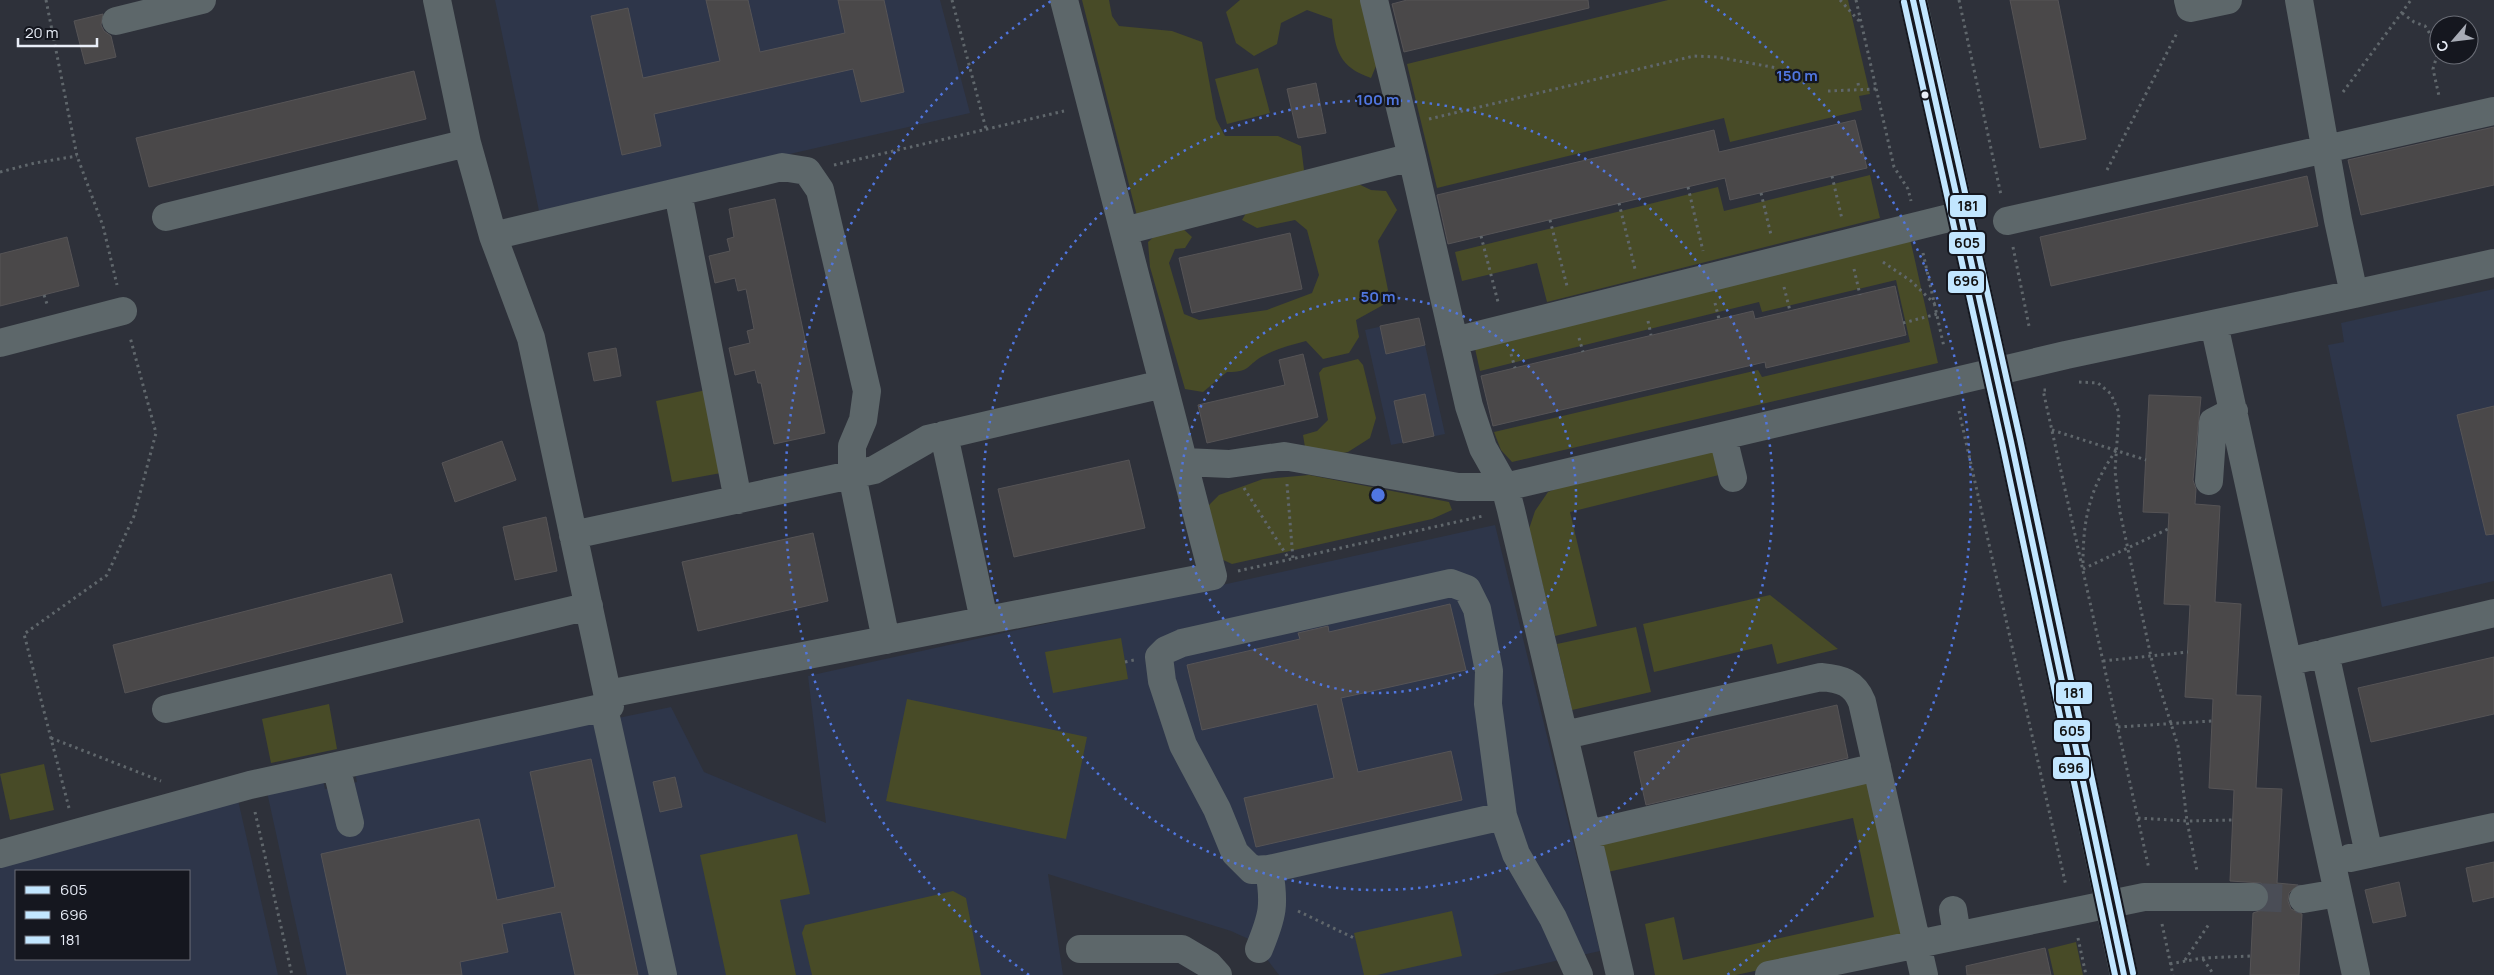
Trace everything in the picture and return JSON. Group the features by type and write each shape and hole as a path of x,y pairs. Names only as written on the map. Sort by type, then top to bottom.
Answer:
{"main road":[{"path":"1913,0 1996,372 2124,975"}],"lane":[{"path":"116,21 202,0"},
{"path":"437,0 467,143 493,236 531,338 589,606 606,701 662,975"},
{"path":"0,854 250,785 606,701 886,640 1212,576 1064,0"},
{"path":"1374,0 1469,406 1483,448 1508,498 1589,834 1620,975"},
{"path":"2189,4 2228,0"},
{"path":"2299,0 2325,150 2354,294"},
{"path":"2007,221 2494,111"},
{"path":"166,217 467,143"},
{"path":"1124,232 1412,157"},
{"path":"493,236 782,167 807,171 820,190 867,391 863,420 852,446 852,475 886,640"},
{"path":"678,193 738,500"},
{"path":"1454,341 1961,215"},
{"path":"1184,462 1228,464 1284,456 1458,487 1508,498 1723,437 1996,372 2494,263"},
{"path":"0,343 123,311"},
{"path":"2214,324 2356,975"},
{"path":"573,535 874,470 928,439 1163,384"},
{"path":"2209,482 2212,422 2234,411"},
{"path":"944,435 984,620"},
{"path":"1723,437 1733,478"},
{"path":"1503,816 1269,869 1252,870 1235,853 1217,809 1183,745 1162,680 1140,659 1182,643 1451,583 1467,589 1477,609 1489,671 1488,704 1503,816 1516,854 1553,918 1579,975"},
{"path":"166,710 589,606"},
{"path":"2288,662 2494,613"},
{"path":"2325,653 2369,854"},
{"path":"1565,735 1821,677 1843,679 1858,692 1924,975"},
{"path":"336,766 350,823"},
{"path":"1589,834 1877,767"},
{"path":"2331,862 2494,827"},
{"path":"1259,949 1268,926 1274,899 1269,869"},
{"path":"2303,899 2338,892"},
{"path":"1769,975 1917,943 1955,923 2072,912 2144,897 2228,897"},
{"path":"1080,949 1182,949 1209,965 1218,975"}],"path":[{"path":"46,0 78,156 103,226 123,311 156,433 134,516 107,575 24,634 76,833"},
{"path":"952,0 986,129"},
{"path":"1840,0 1851,15 1861,23"},
{"path":"1856,0 1894,167 1908,189 1944,346"},
{"path":"1959,0 2029,326"},
{"path":"2320,123 2411,0"},
{"path":"2091,203 2189,4"},
{"path":"2402,13 2414,22 2425,26 2438,52 2433,70 2444,123"},
{"path":"1404,125 1694,56 1717,57 1777,68"},
{"path":"1858,83 1860,89"},
{"path":"1828,91 1876,89"},
{"path":"807,171 1091,104"},
{"path":"0,172 35,163 78,156"},
{"path":"1832,176 1848,243 1877,257 1911,282 1935,305"},
{"path":"1688,187 1709,277"},
{"path":"1761,193 1777,260"},
{"path":"1619,204 1641,294"},
{"path":"1903,323 1937,314"},
{"path":"2072,384 2084,381 2098,383 2111,394 2118,412 2115,471 2128,548 2150,655 2178,746 2187,821 2228,897 2185,961"},
{"path":"2053,388 2043,390 2173,975"},
{"path":"1959,411 2086,975"},
{"path":"2052,430 2117,449 2146,460"},
{"path":"2083,569 2088,504 2096,482 2117,449"},
{"path":"1284,456 1291,559"},
{"path":"1228,464 1291,559"},
{"path":"1212,576 1291,559 1508,498"},
{"path":"2083,569 2168,529"},
{"path":"2103,661 2188,652"},
{"path":"2118,727 2212,721"},
{"path":"51,738 204,798"},
{"path":"250,785 292,975"},
{"path":"2138,818 2187,821 2233,820"},
{"path":"1274,899 1356,939"},
{"path":"2170,964 2202,958 2251,956"},
{"path":"2202,958 2214,975"}],"shaded area":[{"path":"495,0 940,0 970,113 539,211"},
{"path":"2494,289 2494,581 2382,607 2328,345 2344,342 2341,323"},
{"path":"1419,318 1445,434 1391,445 1365,330"},
{"path":"1495,525 1600,951 1493,975 1279,975 1253,941 1231,931 1048,874 1063,975 307,975 267,792 323,780 325,789 357,782 355,773 671,707 704,772 826,823 808,676"},
{"path":"238,800 278,975 0,975 0,867"}],"green space":[{"path":"1082,0 1109,0 1112,16 1119,26 1172,31 1202,42 1216,119 1225,136 1278,136 1301,146 1304,170 1295,182 1137,216"},
{"path":"1240,0 1365,0 1379,59 1371,78 1360,74 1345,63 1337,48 1332,19 1307,10 1281,23 1277,44 1254,56 1236,43 1226,12"},
{"path":"1668,0 1848,0 1870,94 1859,96 1862,110 1730,142 1724,118 1437,188 1407,64"},
{"path":"1258,68 1270,113 1227,124 1215,79"},
{"path":"1870,175 1880,218 1547,302 1537,263 1462,281 1455,252 1718,187 1724,211"},
{"path":"1354,182 1371,190 1386,191 1397,210 1378,241 1388,290 1383,305 1356,320 1359,337 1349,353 1323,359 1306,341 1270,353 1241,371 1227,372 1203,392 1185,389 1150,267 1148,242 1163,229 1180,226 1192,237 1185,248 1175,249 1169,263 1184,314 1199,320 1267,310 1312,293 1319,275 1307,230 1295,220 1257,228 1242,220 1249,208"},
{"path":"1909,234 1938,363 1512,462 1501,450 1494,432 1758,370 1762,377 1910,342 1896,280 1762,312 1759,302 1480,371 1474,344"},
{"path":"1358,359 1363,365 1376,418 1370,438 1348,452 1332,455 1305,447 1303,435 1317,431 1328,420 1319,373 1323,368"},
{"path":"706,390 721,473 672,482 656,401"},
{"path":"1716,447 1723,474 1570,512 1597,626 1555,636 1529,529 1535,511 1548,492 1576,481"},
{"path":"1309,475 1449,502 1452,510 1432,519 1232,564 1219,558 1206,508 1219,495 1263,479"},
{"path":"1770,595 1838,649 1777,664 1772,644 1654,672 1643,624"},
{"path":"1636,627 1651,692 1572,710 1557,644"},
{"path":"1121,638 1128,679 1053,693 1045,652"},
{"path":"907,699 1087,737 1066,839 886,801"},
{"path":"329,704 337,749 271,763 262,719"},
{"path":"44,764 54,810 10,820 0,774"},
{"path":"1872,775 1909,938 1736,975 1655,975 1645,924 1674,917 1683,960 1874,917 1853,818 1603,873 1595,838"},
{"path":"797,834 810,894 780,900 796,975 726,975 700,855"},
{"path":"953,891 966,898 981,975 812,975 802,933 805,925"},
{"path":"1452,911 1462,956 1377,975 1364,975 1354,933"},
{"path":"2076,942 2083,975 2054,975 2048,949"}],"building":[{"path":"706,0 748,0 760,52 845,33 838,0 884,0 904,92 861,102 853,69 654,114 661,146 622,155 591,16 628,8 643,78 720,61"},
{"path":"1407,0 1588,0 1589,8 1404,52 1392,4"},
{"path":"2010,0 2058,0 2086,139 2040,148"},
{"path":"103,14 101,25 104,31 111,36 116,57 85,64 74,21"},
{"path":"414,71 426,119 149,187 136,138"},
{"path":"1316,83 1326,133 1298,138 1287,89"},
{"path":"1855,120 1867,168 1730,200 1725,178 1448,244 1437,195 1714,130 1719,152"},
{"path":"2494,127 2494,185 2361,215 2348,160"},
{"path":"2307,176 2318,226 2051,286 2040,237"},
{"path":"775,199 825,433 774,444 761,383 758,383 755,370 735,375 729,348 750,343 747,331 754,329 746,289 738,291 735,278 715,283 709,256 730,251 727,239 734,237 729,209"},
{"path":"1290,233 1302,289 1192,313 1179,258"},
{"path":"67,237 79,286 0,306 0,254"},
{"path":"1895,286 1906,335 1766,368 1765,362 1493,426 1481,376 1753,311 1755,319"},
{"path":"1419,318 1425,345 1386,354 1380,326"},
{"path":"616,348 621,376 594,381 588,353"},
{"path":"1303,354 1318,417 1207,443 1198,405 1285,385 1279,360"},
{"path":"1425,394 1434,436 1403,443 1394,401"},
{"path":"2149,395 2201,397 2193,480 2196,489 2195,504 2220,506 2215,602 2241,604 2236,695 2261,696 2256,788 2282,789 2277,883 2298,885 2289,893 2288,901 2291,909 2302,914 2299,975 2250,975 2253,913 2262,910 2268,904 2270,897 2267,889 2261,883 2230,881 2234,790 2209,788 2213,699 2185,697 2190,605 2164,604 2169,513 2143,512"},
{"path":"2494,406 2494,534 2486,535 2457,415"},
{"path":"502,441 516,480 455,502 442,463"},
{"path":"1129,460 1145,528 1014,557 998,489"},
{"path":"546,517 557,571 515,580 503,527"},
{"path":"813,533 828,601 698,631 682,562"},
{"path":"391,574 403,622 125,693 113,645"},
{"path":"1450,604 1466,670 1341,698 1358,772 1451,751 1462,800 1256,847 1244,798 1334,778 1317,704 1202,730 1187,665 1300,639 1298,633 1328,626 1329,632"},
{"path":"2494,657 2494,714 2371,742 2358,688"},
{"path":"1837,705 1848,758 1646,805 1634,752"},
{"path":"591,759 638,975 575,975 561,912 502,924 508,952 460,962 462,975 347,975 321,854 479,819 497,900 555,887 530,772"},
{"path":"675,777 682,807 660,812 653,782"},
{"path":"2494,862 2494,897 2473,902 2466,868"},
{"path":"2399,882 2406,916 2373,923 2365,890"},
{"path":"2045,948 2051,975 1967,975 1966,966"}],"tunnel":[{"path":"2254,897 2303,899"}],"transit line":[{"name":"605","path":"1913,0 2011,441 2124,975"},
{"name":"181","path":"1922,0 2020,439 2133,973"},
{"name":"696","path":"1904,2 2002,443 2115,975"}]}
